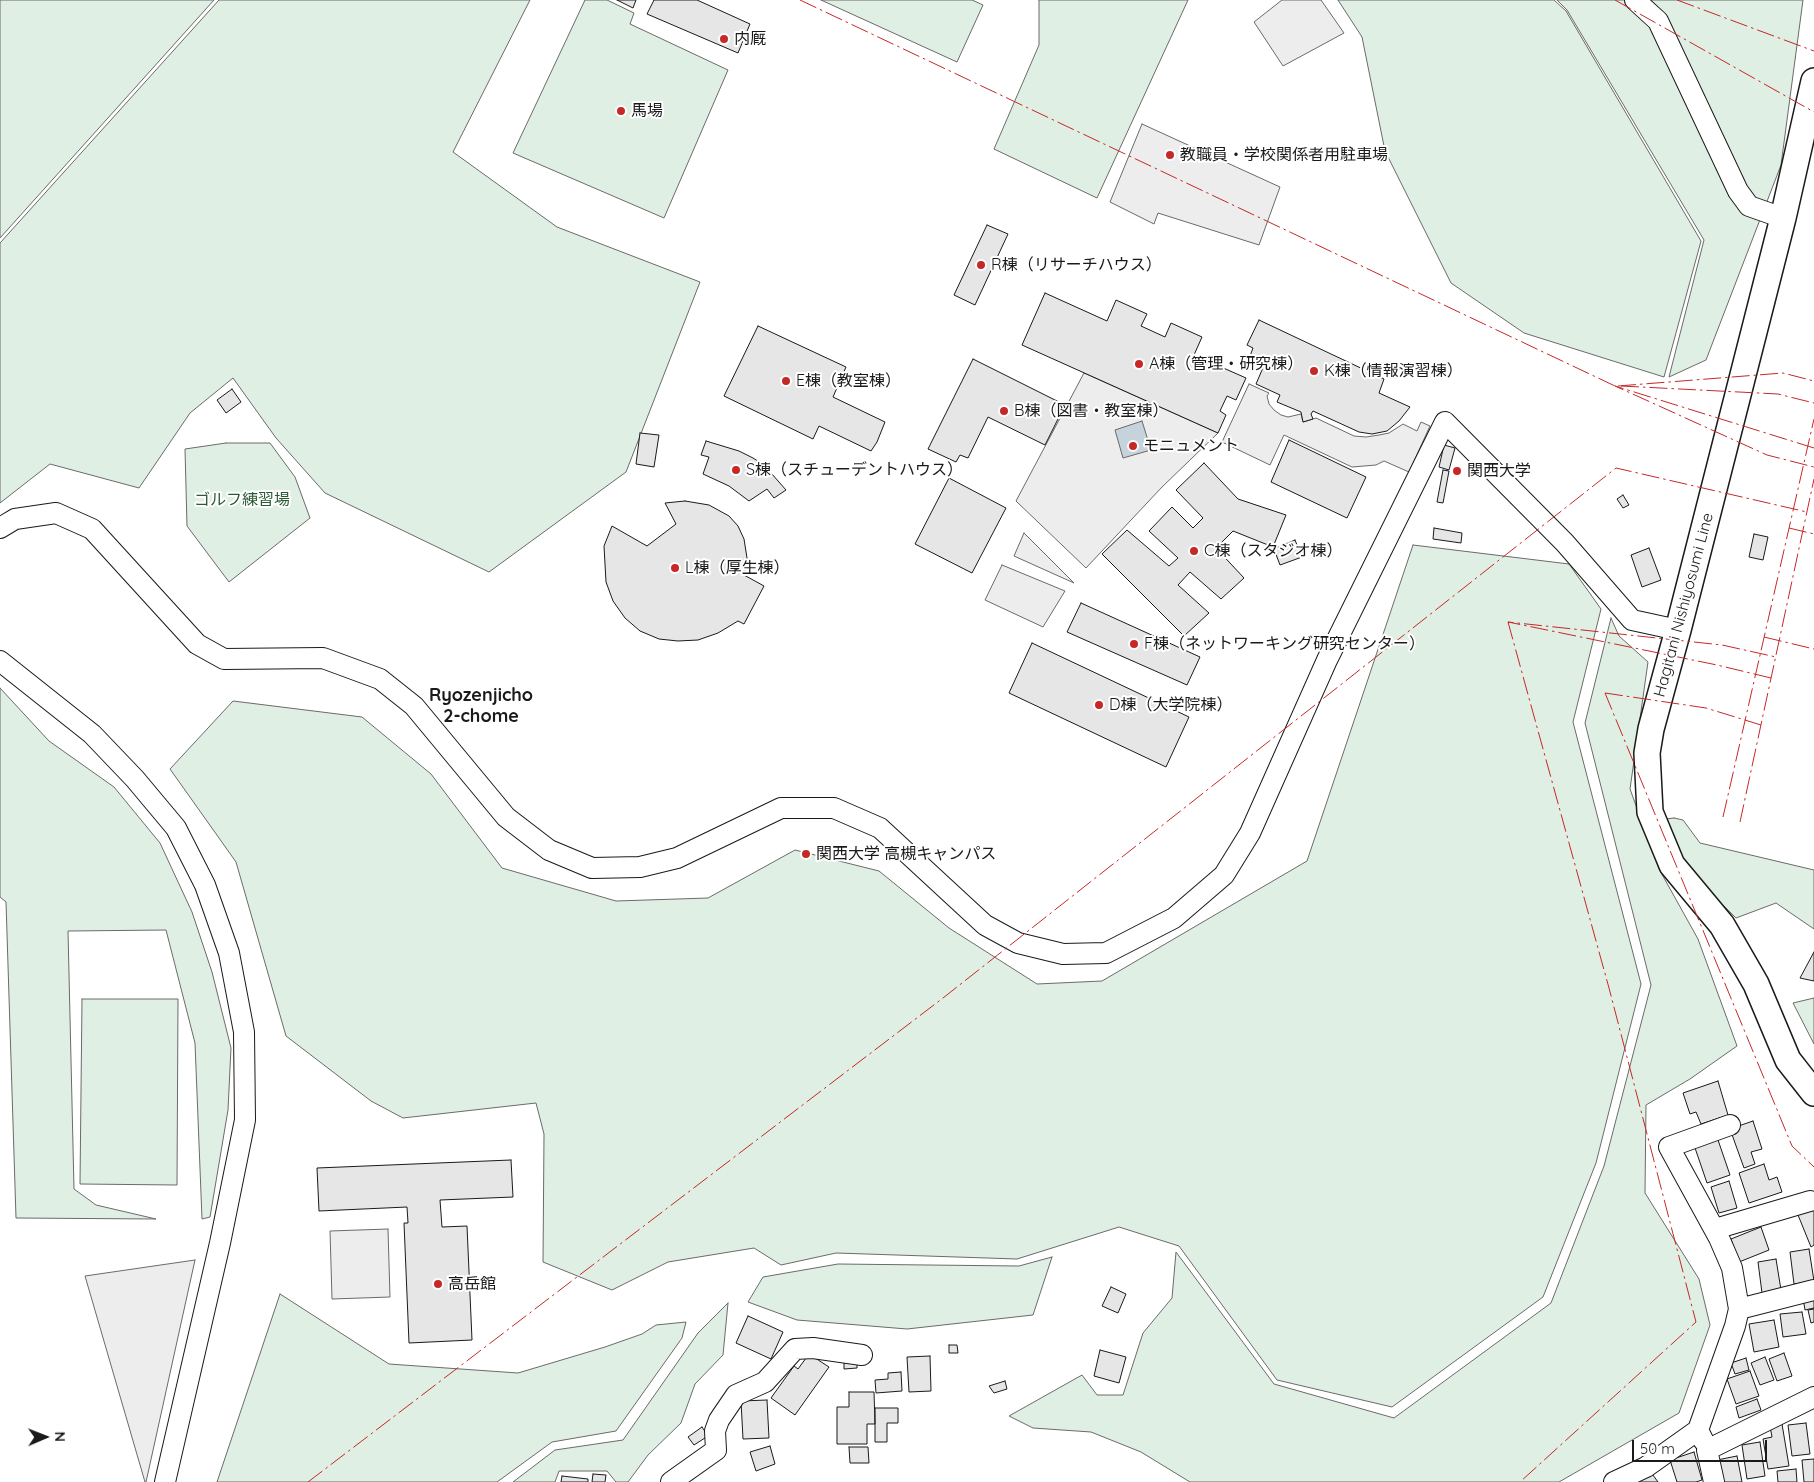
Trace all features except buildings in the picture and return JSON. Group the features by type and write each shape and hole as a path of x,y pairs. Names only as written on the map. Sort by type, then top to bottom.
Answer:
{"main road":[{"name":"Hagitani Nishiyosumi Line","path":"1814,81 1783,218 1647,753 1650,812 1672,865 1722,925 1756,984 1788,1060 1814,1093"}],"street":[{"path":"1635,0 1658,21 1738,191 1749,206 1783,218"},
{"path":"0,528 15,519 56,512 92,529 197,644 224,659 323,658 380,679 414,706 506,817 549,850 592,868 640,867 677,858 781,808 834,808 880,828 985,925 1018,942 1063,954 1106,953 1174,918 1224,875 1250,833 1327,660 1445,422 1565,543 1632,620 1678,630"},
{"path":"0,661 92,734 135,779 176,828 205,885 229,953 244,1032 245,1120 220,1243 165,1482"},
{"path":"1614,1482 1646,1467 1698,1430 1735,1326 1739,1309 1732,1268 1715,1229 1669,1147 1730,1124"},
{"path":"1715,1229 1810,1201"},
{"path":"1739,1309 1814,1290"},
{"path":"672,1482 716,1450 715,1431 719,1420 736,1395 765,1382 796,1349 813,1348 862,1355"},
{"path":"1707,1450 1814,1397"},
{"path":"1698,1430 1707,1450 1714,1482"}],"green space":[{"path":"0,0 214,0 0,238"},
{"path":"219,0 530,0 453,152 557,227 700,282 626,472 489,572 325,493 276,438 233,378 190,413 139,488 50,464 0,503 0,243"},
{"name":"馬場","path":"585,0 607,0 634,13 630,24 728,70 664,218 513,153"},
{"path":"821,0 972,0 983,5 957,62"},
{"path":"1039,0 1188,0 1097,198 994,149 1039,45"},
{"path":"1338,0 1554,0 1566,11 1701,241 1664,377 1524,333 1451,283 1385,151 1362,37"},
{"path":"1557,0 1803,0 1781,165 1706,360 1669,377 1704,240 1567,10"},
{"name":"ゴルフ練習場","path":"226,443 270,443 295,477 310,518 229,582 187,526 185,449"},
{"path":"1413,545 1569,564 1601,609 1573,722 1641,984 1596,1163 1543,1297 1392,1407 1277,1380 1179,1246 1119,1227 1017,1259 836,1253 781,1265 754,1248 668,1262 612,1290 543,1262 544,1134 536,1103 403,1118 371,1101 286,1036 236,862 170,769 233,701 362,717 431,774 502,868 616,901 708,898 795,850 879,871 949,928 1037,984 1102,981 1307,861"},
{"path":"1611,618 1619,636 1648,662 1630,789 1659,869 1698,939 1737,1046 1690,1079 1646,1105 1645,1193 1699,1279 1710,1325 1679,1413 1559,1482 1190,1482 1141,1452 1091,1432 1033,1428 1009,1416 1082,1375 1097,1395 1123,1395 1143,1333 1172,1298 1176,1252 1274,1384 1394,1418 1551,1303 1604,1166 1651,985 1585,723"},
{"path":"0,688 49,741 114,787 160,843 192,912 212,972 231,1048 228,1110 210,1217 202,1219 195,1043 166,930 68,931 74,1189 96,1205 156,1219 16,1218 6,902 0,897"},
{"path":"1666,819 1683,820 1700,843 1814,870 1814,929 1776,903 1736,918 1680,862"},
{"path":"1814,998 1814,1044 1793,1003"},
{"path":"82,999 178,999 177,1185 80,1184"},
{"path":"1052,1257 1033,1315 907,1329 797,1320 748,1302 763,1277 838,1264 1019,1266"},
{"path":"280,1294 389,1364 518,1373 605,1347 642,1334 656,1325 686,1322 682,1338 616,1431 552,1442 497,1482 217,1482"},
{"path":"728,1303 723,1355 695,1384 681,1423 648,1455 628,1482 616,1482 607,1471 559,1471 555,1482 513,1482 555,1450 623,1440 698,1333"}],"shaded area":[{"path":"1282,0 1321,0 1344,33 1283,66 1254,22"},
{"name":"教職員・学校関係者用駐車場","path":"1142,124 1280,187 1259,245 1158,213 1154,224 1110,202"},
{"path":"1084,373 1218,433 1162,487 1086,568 1016,501"},
{"path":"1249,384 1269,393 1267,396 1269,404 1281,415 1288,417 1301,414 1303,422 1316,418 1354,436 1366,437 1389,433 1403,424 1417,431 1421,422 1430,426 1409,472 1384,461 1376,465 1352,467 1284,435 1270,465 1222,442"},
{"path":"1142,421 1151,450 1123,458 1115,430"},
{"path":"1024,533 1074,583 1014,556"},
{"path":"1002,565 1065,591 1043,627 985,600"},
{"path":"388,1229 390,1297 332,1299 330,1231"},
{"path":"195,1260 146,1482 145,1482 85,1276"}],"power":[{"path":"800,0 1615,386"},
{"path":"1615,0 1814,112"},
{"path":"1677,0 1814,51"},
{"path":"1618,386 1783,373 1814,381"},
{"path":"1814,448 1615,386 1767,455 1814,467"},
{"path":"1621,386 1778,394 1814,403"},
{"path":"1723,817 1814,419"},
{"path":"308,1482 943,998 1616,468 1807,512"},
{"path":"1740,822 1814,479"},
{"path":"1789,528 1814,534"},
{"path":"1508,622 1609,988 1696,1322 1520,1482"},
{"path":"1771,678 1508,622 1722,645 1776,657"},
{"path":"1764,637 1814,649"},
{"path":"1605,693 1792,1146 1814,1167"},
{"path":"1605,693 1706,708 1761,725"}],"place":[{"name":"内厩","path":"724,39"},
{"name":"馬場","path":"621,111"},
{"name":"教職員・学校関係者用駐車場","path":"1170,155"},
{"name":"R棟（リサーチハウス）","path":"981,265"},
{"name":"A棟（管理・研究棟）","path":"1139,364"},
{"name":"K棟（情報演習棟）","path":"1314,371"},
{"name":"E棟（教室棟）","path":"786,381"},
{"name":"B棟（図書・教室棟）","path":"1004,411"},
{"name":"モニュメント","path":"1133,446"},
{"name":"S棟（スチューデントハウス）","path":"736,470"},
{"name":"関西大学","path":"1457,471"},
{"name":"C棟（スタジオ棟）","path":"1194,551"},
{"name":"L棟（厚生棟）","path":"675,568"},
{"name":"F棟（ネットワーキング研究センター）","path":"1134,644"},
{"name":"D棟（大学院棟）","path":"1099,705"},
{"name":"関西大学 高槻キャンパス","path":"806,854"},
{"name":"高岳館","path":"438,1284"}],"district":[{"name":"Ryozenjicho 2-chome","path":"481,706"}]}
